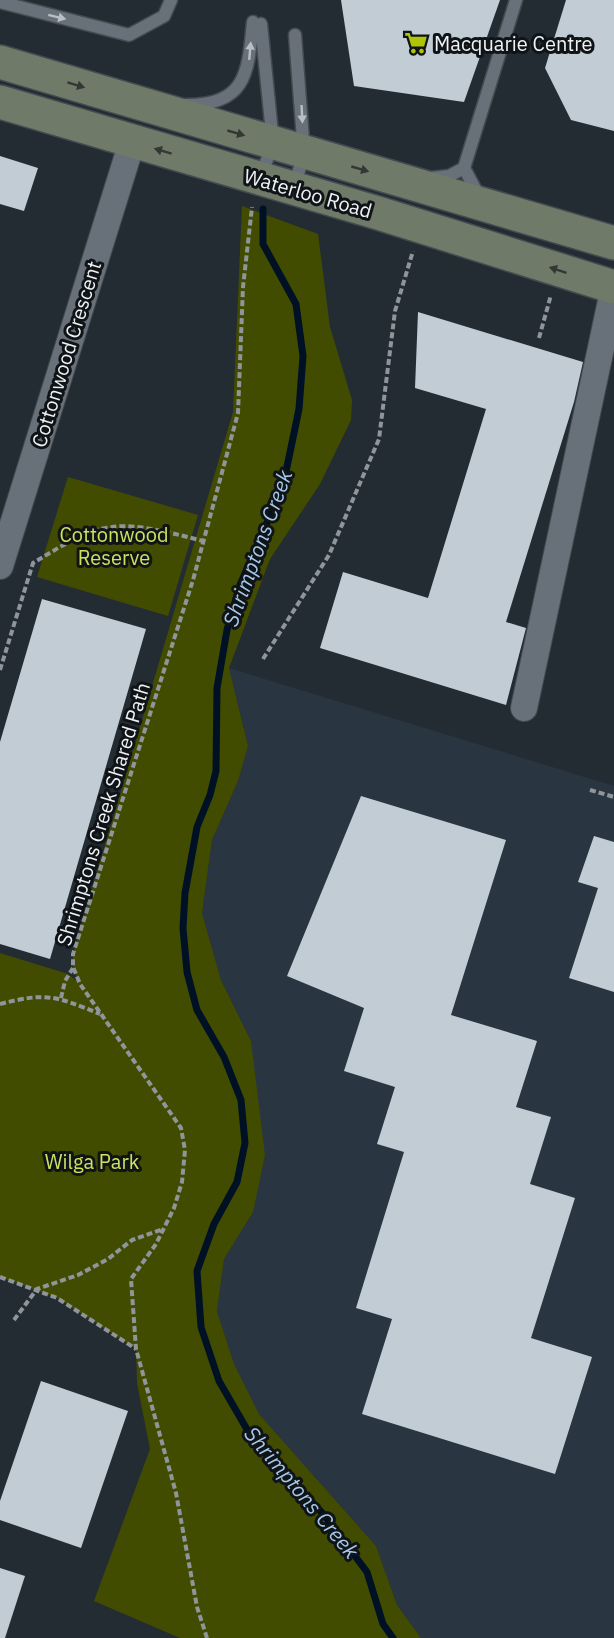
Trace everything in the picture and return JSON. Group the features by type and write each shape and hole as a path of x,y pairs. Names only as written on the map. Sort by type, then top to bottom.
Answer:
{"street":[{"name":"Waterloo Road","path":"0,62 614,243"},
{"name":"Waterloo Road","path":"0,102 132,142 256,193 294,189 614,287"},
{"name":"Cottonwood Crescent","path":"0,566 132,142"},
{"path":"524,708 614,287"}],"lane":[{"path":"0,2 129,35 164,16 171,0"},
{"path":"483,205 464,168 516,0"},
{"path":"140,105 199,105 225,97 244,80 249,68 257,23 273,143 256,193"},
{"path":"294,189 304,153 295,35"},
{"path":"402,181 449,176 464,168"}],"path":[{"name":"Shrimptons Creek Shared Path","path":"207,1638 197,1607 176,1493 136,1349 131,1279 174,1208 182,1182 186,1150 181,1128 80,984 73,968 73,954 203,541 238,413 243,287 256,193"},
{"path":"263,658 329,555 379,439 395,311 414,250"},
{"path":"539,338 553,290"},
{"path":"0,670 33,563 69,541 113,526 173,533 203,541"},
{"path":"590,790 614,797"},
{"path":"61,998 65,981 73,968"},
{"path":"0,1004 34,996 61,998 100,1014"},
{"path":"14,1320 37,1289 78,1275 108,1259 132,1240 163,1229"},
{"path":"0,1277 57,1298 136,1349"}],"shaded area":[{"path":"229,668 614,786 614,1638 421,1638 397,1605 376,1546 259,1414 234,1364 217,1311 224,1259 253,1212 251,1041 221,980 202,913 212,840 238,781 248,746"}],"green space":[{"name":"Wilga Park","path":"242,206 318,234 330,327 352,400 351,420 320,484 270,559 229,668 248,746 238,781 212,840 202,913 221,980 251,1041 265,1155 253,1212 224,1259 217,1311 234,1364 259,1414 376,1546 397,1605 421,1638 180,1638 94,1601 150,1449 137,1383 136,1349 57,1298 0,1277 0,953 68,974 79,983 73,967 73,954 233,412"},
{"name":"Cottonwood Reserve","path":"68,477 198,515 168,616 37,577"}],"building":[{"name":"Macquarie Centre","path":"341,0 500,0 464,102 354,86"},
{"path":"566,0 614,0 614,131 571,120 545,68"},
{"path":"0,156 38,168 24,211 0,204"},
{"path":"418,312 583,362 574,402 506,622 526,628 506,705 320,648 343,572 428,598 486,409 415,388"},
{"path":"42,599 146,629 50,959 0,944 0,742"},
{"path":"361,796 506,840 451,1015 537,1041 516,1107 551,1117 530,1184 575,1198 531,1338 592,1357 555,1474 362,1414 392,1319 356,1308 404,1152 377,1144 395,1087 344,1071 364,1008 287,976"},
{"path":"594,836 614,842 614,992 569,978 598,888 578,882"},
{"path":"41,1381 128,1411 81,1548 0,1520 0,1501"},
{"path":"0,1568 25,1576 5,1638 0,1638"}],"waterway":[{"name":"Shrimptons Creek","path":"263,209 263,244 296,304 303,356 299,409 283,486 240,585 227,630 217,688 216,771 210,795 197,827 185,893 183,928 187,972 197,1010 224,1057 241,1100 245,1143 237,1182 214,1224 197,1271 201,1327 219,1381 252,1438 325,1516 367,1572 383,1624 393,1638"}],"place":[{"name":"Macquarie Centre","path":"416,43"}]}
